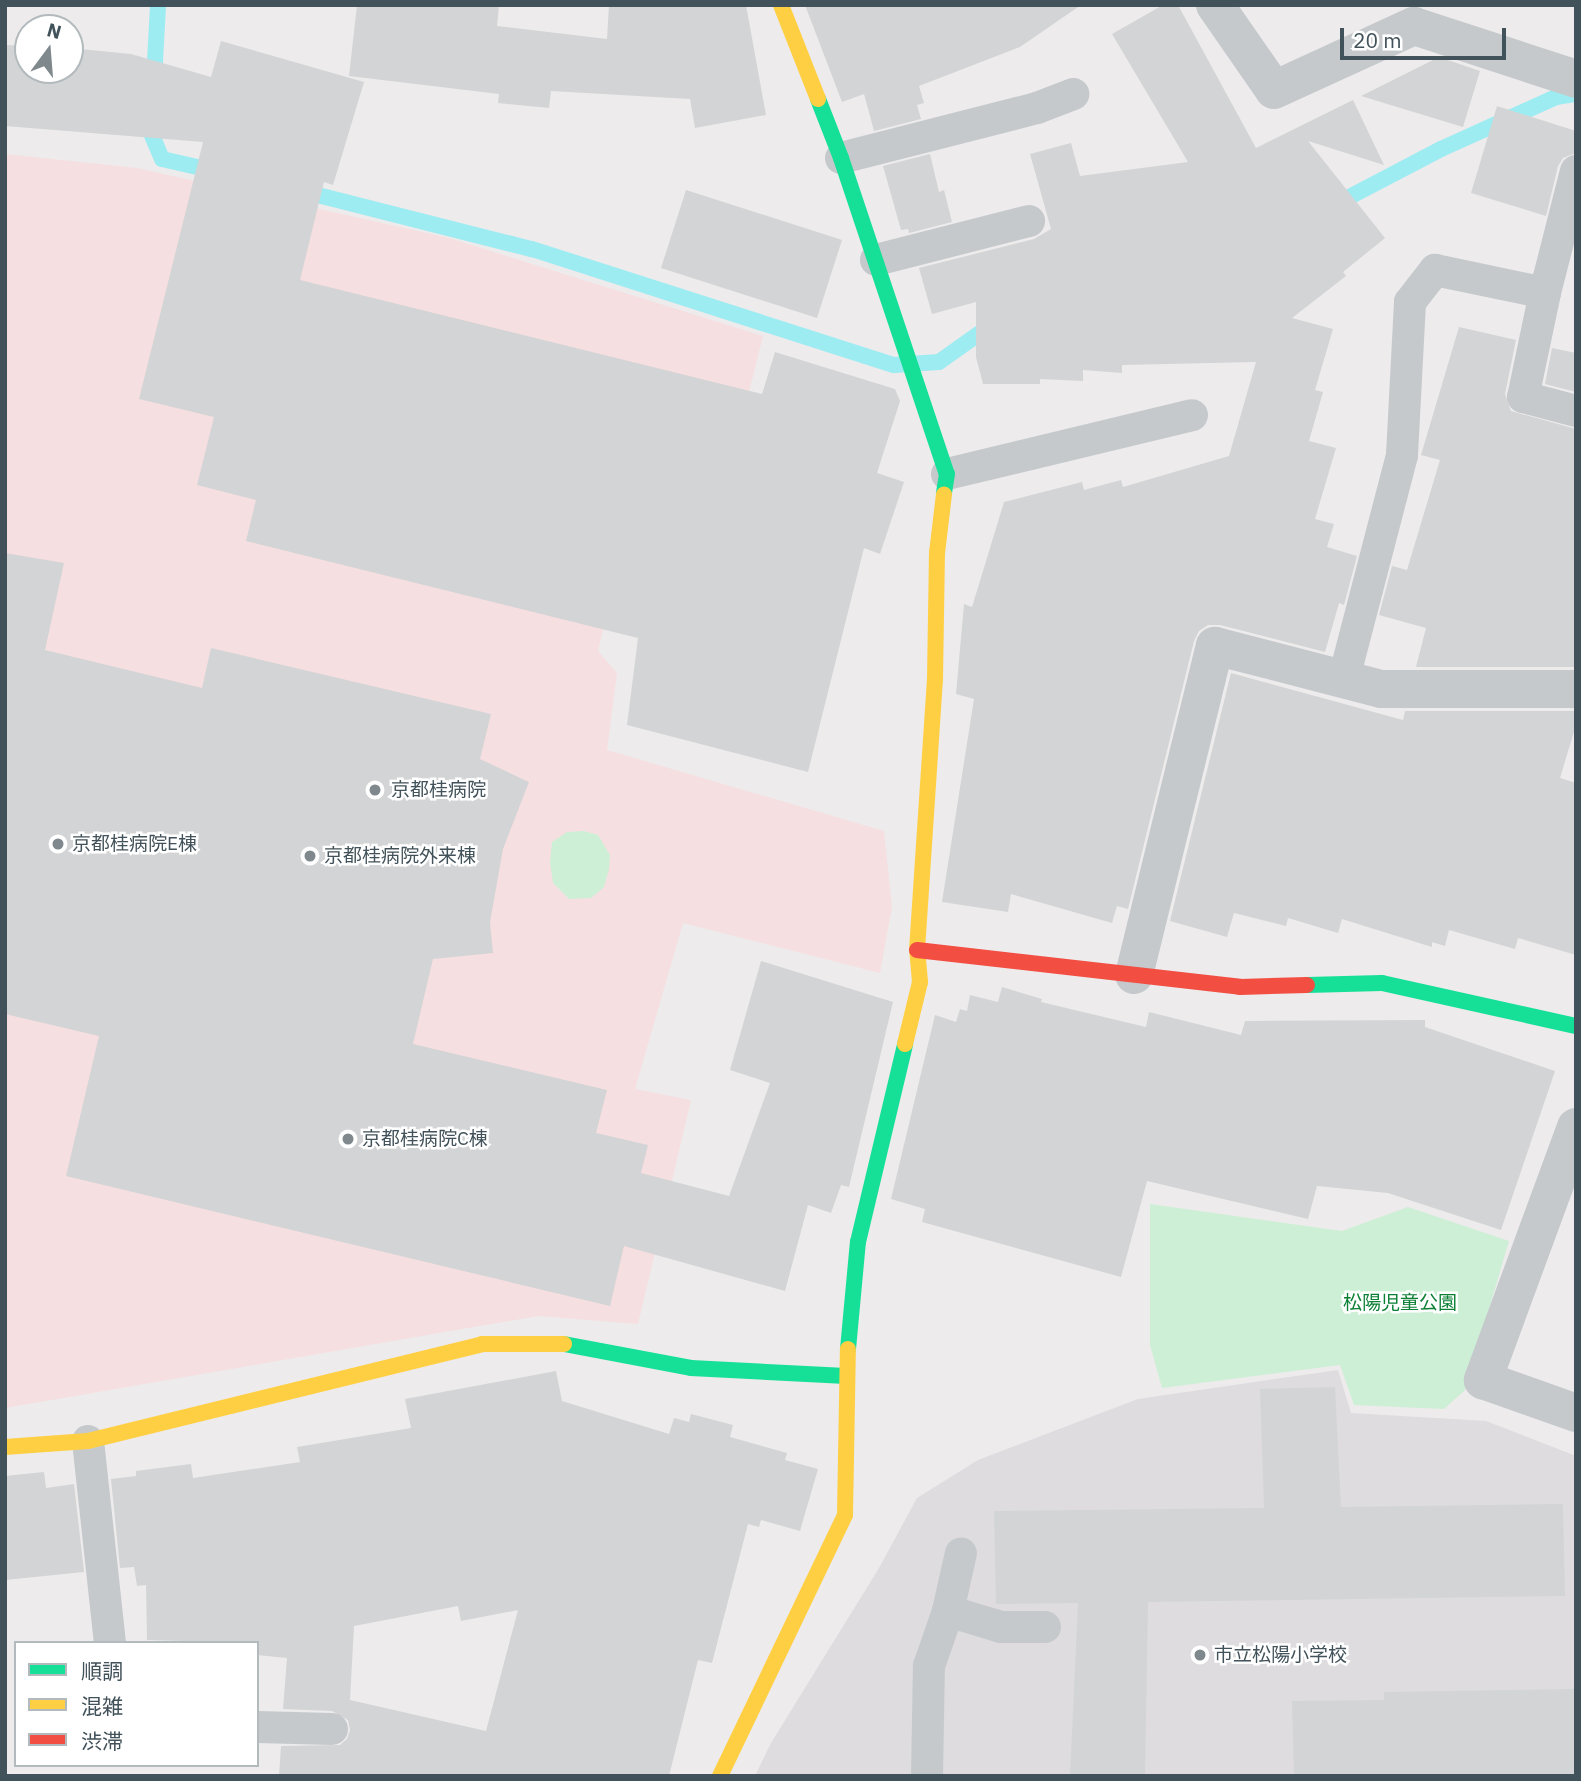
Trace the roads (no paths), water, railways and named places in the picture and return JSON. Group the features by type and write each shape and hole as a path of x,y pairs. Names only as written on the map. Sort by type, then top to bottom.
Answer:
{"street":[{"path":"720,1776 845,1515 846,1376 858,1242 920,982 917,950 935,679 937,553 947,474 841,158 781,5"},
{"path":"1215,5 1274,90 1417,16 1576,79"},
{"path":"1134,975 1215,646 1381,689 1576,689"},
{"path":"917,950 1240,987 1382,984 1576,1026"},
{"path":"1576,1127 1483,1380 1576,1413"},
{"path":"5,1447 88,1441 482,1344 557,1343 691,1368 846,1376"}],"lane":[{"path":"841,158 1037,108 1073,94"},
{"path":"1576,171 1545,293 1523,397 1576,411"},
{"path":"876,260 1029,221"},
{"path":"1344,678 1402,455 1410,302 1435,270 1545,293"},
{"path":"947,474 1192,415"},
{"path":"88,1441 110,1641"},
{"path":"927,1776 929,1666 948,1611 961,1553"},
{"path":"948,1611 1001,1627 1045,1627"},
{"path":"259,1727 332,1729"}],"waterway":[{"path":"154,80 158,5"},
{"path":"1334,205 1441,149 1556,97 1576,94"},
{"path":"152,120 151,133 162,159 215,171"},
{"path":"302,191 532,249 894,365 939,362 994,323"}],"place":[{"name":"京都桂病院","path":"375,790"},
{"name":"京都桂病院E棟","path":"58,844"},
{"name":"京都桂病院外来棟","path":"310,856"},
{"name":"京都桂病院C棟","path":"348,1139"},
{"name":"市立松陽小学校","path":"1200,1655"}],"park label":[{"name":"松陽児童公園","path":"1400,1303"}]}
